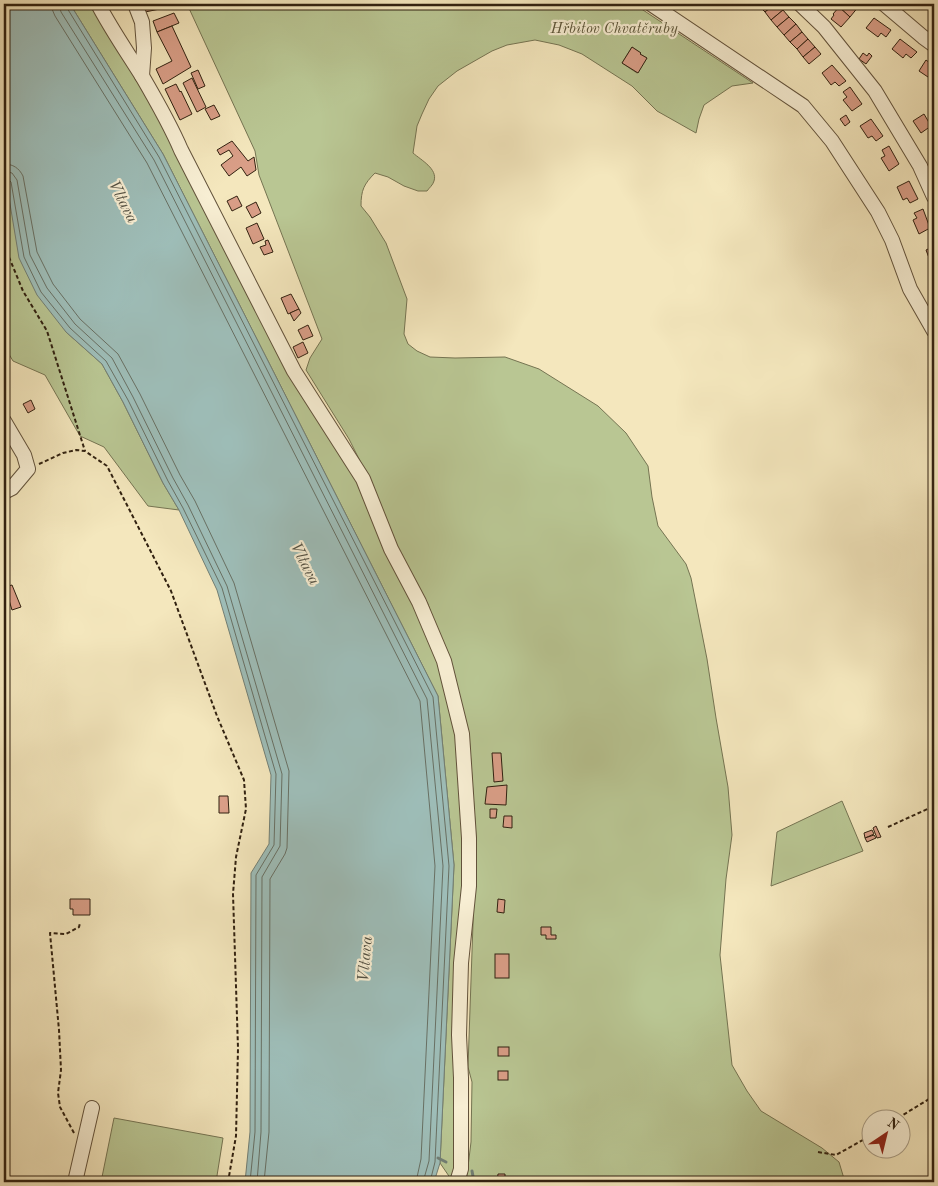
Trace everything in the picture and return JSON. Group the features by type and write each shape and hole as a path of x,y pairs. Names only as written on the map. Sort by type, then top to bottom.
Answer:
{"street":[{"path":"98,4 108,24 142,76 171,126 181,150 294,371 363,479 391,549 419,602 444,661 462,734 469,838 469,886 461,962 459,1035 461,1169 457,1182"},
{"path":"135,4 142,22 144,48 142,76"},
{"path":"651,4 803,106 832,141 878,212 892,240 910,289 934,331"},
{"path":"800,4 824,27 875,91 920,166 934,196"},
{"path":"884,4 934,45"},
{"path":"4,421 24,455 28,470 12,488 4,492"},
{"path":"75,1182 92,1108"}],"path":[{"path":"4,245 23,291 47,331 85,451"},
{"path":"28,470 63,453 76,450 85,451 107,466 171,591 217,716 244,780 246,809 236,857 233,894 238,1048 236,1136 228,1182"},
{"path":"888,827 934,806"},
{"path":"80,924 79,927 66,934 50,933 59,1030 61,1070 58,1093 60,1107 83,1147"},
{"path":"910,1111 934,1096"},
{"path":"818,1152 836,1156 860,1142"}],"green space":[{"path":"70,4 98,4 294,371 363,479 419,602 462,734 469,838 461,1078 453,1182 440,1163 454,865 438,696 163,154"},
{"name":"Hřbitov Chvatěruby","path":"187,4 634,4 753,83 732,86 704,105 696,133 657,111 632,86 582,54 559,45 535,40 507,45 492,51 457,71 438,86 429,99 417,126 413,153 428,165 434,173 435,177 427,191 418,191 375,173 364,188 361,206 386,243 407,299 404,334 408,344 430,357 505,357 539,369 598,406 626,433 648,466 658,526 686,564 691,578 707,659 728,787 732,835 726,879 720,955 732,1065 761,1111 822,1148 839,1162 845,1182 464,1182 467,1175 471,1142 472,1082 468,1067 476,837 469,735 428,604 398,551 368,477 349,439 306,370 310,358 322,339 259,175 255,151","holes":["632,47 647,58 637,73 622,63"]},
{"path":"4,175 66,332 102,364 163,483 179,510 148,506 104,447 80,436 45,375 13,361 4,346"},
{"path":"842,801 863,851 771,886 777,832"},
{"path":"114,1118 223,1138 216,1182 101,1182"}],"water":[{"name":"Vltava","path":"4,4 70,4 163,154 438,696 454,865 440,1163 434,1182 245,1182 250,1132 251,873 269,844 271,775 217,590 179,510 163,483 102,364 66,332 37,295 19,258 4,175"}],"building":[{"path":"143,4 184,4 145,12"},
{"path":"775,4 765,12 758,5"},
{"path":"775,4 778,4 783,10 771,20 765,12"},
{"path":"842,4 856,4 859,6 850,17 839,7"},
{"path":"839,7 850,17 841,27 831,19"},
{"path":"783,10 789,17 777,27 771,20"},
{"path":"174,13 179,23 157,32 153,21"},
{"path":"789,17 796,24 784,35 777,27"},
{"path":"874,18 891,30 886,37 881,33 878,37 866,28"},
{"path":"796,24 802,32 790,42 784,35"},
{"path":"172,26 191,67 163,84 156,69 172,61 157,32"},
{"path":"802,32 808,39 797,49 790,42"},
{"path":"808,39 815,47 803,57 797,49"},
{"path":"900,39 917,52 911,58 906,54 903,58 892,49"},
{"path":"632,47 647,58 638,73 622,63"},
{"path":"815,47 821,54 809,64 803,57"},
{"path":"863,53 867,56 869,53 872,56 866,64 859,59"},
{"path":"926,60 934,66 934,75 931,79 919,71"},
{"path":"832,65 846,81 839,86 835,82 831,85 822,73"},
{"path":"198,70 205,86 198,89 191,73"},
{"path":"192,78 206,107 197,112 183,83"},
{"path":"176,84 192,114 180,120 165,89"},
{"path":"850,87 862,104 852,111 843,100 847,97 843,92"},
{"path":"214,105 220,116 211,120 205,109"},
{"path":"924,114 931,126 921,133 913,121"},
{"path":"846,115 850,122 845,126 840,119"},
{"path":"871,119 883,136 876,141 872,136 868,138 860,126"},
{"path":"232,141 248,161 254,157 256,170 247,176 241,167 229,176 221,165 233,156 229,150 220,155 217,150"},
{"path":"889,146 899,164 889,171 881,158 885,156 882,150"},
{"path":"909,181 918,199 910,203 907,198 903,200 897,187"},
{"path":"237,196 242,206 232,211 227,201"},
{"path":"256,202 261,213 252,218 246,207"},
{"path":"923,209 930,228 919,234 913,220 917,218 914,213"},
{"path":"257,223 264,239 253,244 246,228"},
{"path":"268,240 273,252 264,255 260,247 266,245 265,241"},
{"path":"934,246 934,262 931,263 926,250"},
{"path":"291,294 299,309 288,314 281,298"},
{"path":"299,309 301,313 294,321 290,313"},
{"path":"308,325 313,336 303,340 298,330"},
{"path":"303,342 308,353 298,358 293,347"},
{"path":"31,400 35,409 28,413 23,404"},
{"path":"12,585 21,607 12,610 5,587"},
{"path":"492,753 501,753 503,781 494,782"},
{"path":"507,785 506,805 485,804 487,787"},
{"path":"219,796 228,796 229,813 219,813"},
{"path":"490,809 497,809 496,818 490,818"},
{"path":"504,816 512,816 512,828 503,827"},
{"path":"876,826 881,837 877,838 873,828"},
{"path":"872,830 874,834 865,838 864,833"},
{"path":"874,835 876,838 867,842 865,838"},
{"path":"70,899 90,899 90,915 73,915 73,909 70,909"},
{"path":"498,899 505,900 504,913 497,912"},
{"path":"541,927 551,927 551,935 556,935 556,939 546,939 546,935 541,935"},
{"path":"495,954 509,954 509,978 495,978"},
{"path":"498,1047 509,1047 509,1056 498,1056"},
{"path":"498,1071 508,1071 508,1080 498,1080"},
{"path":"498,1174 505,1174 505,1177 511,1177 511,1182 497,1182"}],"waterway":[{"path":"438,1158 446,1162"},
{"path":"472,1171 474,1182"}]}
